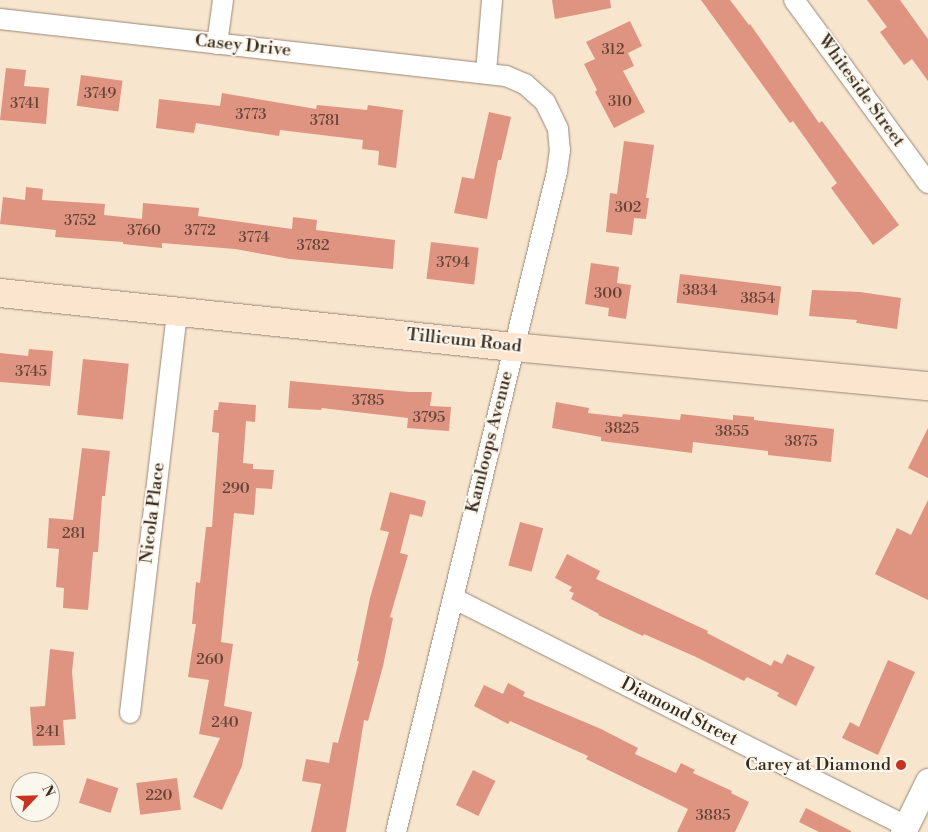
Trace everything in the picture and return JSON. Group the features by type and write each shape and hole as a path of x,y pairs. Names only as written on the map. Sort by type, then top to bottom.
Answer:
{"main road":[{"name":"Tillicum Road","path":"0,292 513,347 928,386"}],"street":[{"path":"217,44 223,0"},
{"path":"486,72 492,0"},
{"name":"Whiteside Street","path":"794,0 928,182"},
{"name":"Casey Drive","path":"0,20 486,72"},
{"name":"Kamloops Avenue","path":"396,832 557,172 560,150 558,129 545,102 525,84 506,76 486,72"},
{"name":"Nicola Place","path":"130,713 176,312"},
{"name":"Diamond Street","path":"453,598 905,829"},
{"path":"905,829 928,781"}],"building":[{"path":"552,0 610,0 611,8 555,19"},
{"path":"701,0 730,0 750,24 819,123 822,121 899,225 873,245 831,188 837,183 793,121 790,123"},
{"path":"867,0 900,0 928,39 928,81 912,59 904,65 880,32 887,27"},
{"path":"630,21 642,46 628,53 634,66 623,71 645,112 614,128 595,92 597,90 584,64 595,59 586,42"},
{"path":"6,68 26,70 24,86 49,88 46,124 0,120"},
{"path":"81,75 123,81 118,112 77,106"},
{"path":"222,93 316,109 317,105 367,110 368,105 403,110 396,168 378,165 379,151 362,149 363,140 280,130 279,136 196,123 194,133 156,128 159,99 220,106"},
{"path":"489,112 511,117 501,160 498,160 487,219 454,213 462,177 474,179"},
{"path":"624,141 654,145 646,198 649,198 646,219 634,218 632,235 606,232 610,193 617,194"},
{"path":"26,187 43,189 42,200 105,204 104,215 142,219 143,203 199,208 198,216 292,229 293,217 317,220 316,230 395,240 393,269 290,259 235,249 162,243 162,248 123,244 123,242 55,237 56,230 0,224 3,197 25,200"},
{"path":"431,242 479,248 474,285 426,279"},
{"path":"591,263 619,267 617,283 631,285 626,319 608,316 609,308 585,304"},
{"path":"680,274 781,286 778,315 676,303"},
{"path":"812,290 860,292 901,298 897,329 856,323 857,320 809,316"},
{"path":"29,349 53,351 50,386 0,382 0,353 28,356"},
{"path":"83,359 129,364 123,420 77,415"},
{"path":"290,381 409,392 432,392 430,406 451,407 449,431 407,428 408,418 322,408 321,410 288,408"},
{"path":"219,402 256,405 255,422 246,421 243,463 253,464 253,469 274,470 272,489 256,488 254,515 234,513 221,642 233,644 224,706 252,712 242,766 222,810 193,797 220,738 199,734 209,680 188,677 196,624 192,624 196,582 200,583 206,527 212,527 219,433 212,432 214,410 218,410"},
{"path":"556,402 589,408 588,413 622,417 623,414 680,420 681,414 733,420 733,415 754,417 754,420 834,429 831,462 768,455 768,451 693,442 692,453 601,441 601,437 552,428"},
{"path":"928,428 928,478 908,468"},
{"path":"82,448 110,451 105,496 102,496 98,552 93,552 88,610 63,608 64,588 56,587 59,549 47,548 49,518 73,520"},
{"path":"390,492 426,501 422,517 410,514 400,553 408,555 390,617 393,618 383,666 368,721 364,720 346,832 311,832 321,784 302,781 306,759 329,763 333,742 338,743 359,661 357,661 370,598 389,532 380,530"},
{"path":"928,500 928,600 875,574 897,528 911,535"},
{"path":"520,522 543,528 532,572 508,565"},
{"path":"567,554 600,571 596,579 708,631 707,633 771,666 774,660 782,664 787,654 815,667 796,706 777,696 779,693 747,677 744,681 696,657 644,634 643,636 598,615 571,599 574,593 569,591 572,587 555,578"},
{"path":"50,649 74,652 72,672 76,719 63,720 65,745 33,746 30,707 45,706"},
{"path":"888,660 915,672 878,755 842,738 850,722 859,727"},
{"path":"508,683 525,692 523,696 601,729 638,748 635,754 676,773 681,763 695,770 693,773 732,791 731,793 749,802 735,832 677,832 688,809 586,759 588,756 510,721 508,724 474,706 484,685 503,694"},
{"path":"473,770 495,781 478,816 456,805"},
{"path":"87,778 118,788 110,813 79,803"},
{"path":"177,778 181,810 140,815 136,783"},
{"path":"806,808 851,832 819,832 799,822"}],"place":[{"name":"Carey at Diamond","path":"901,765"}]}
